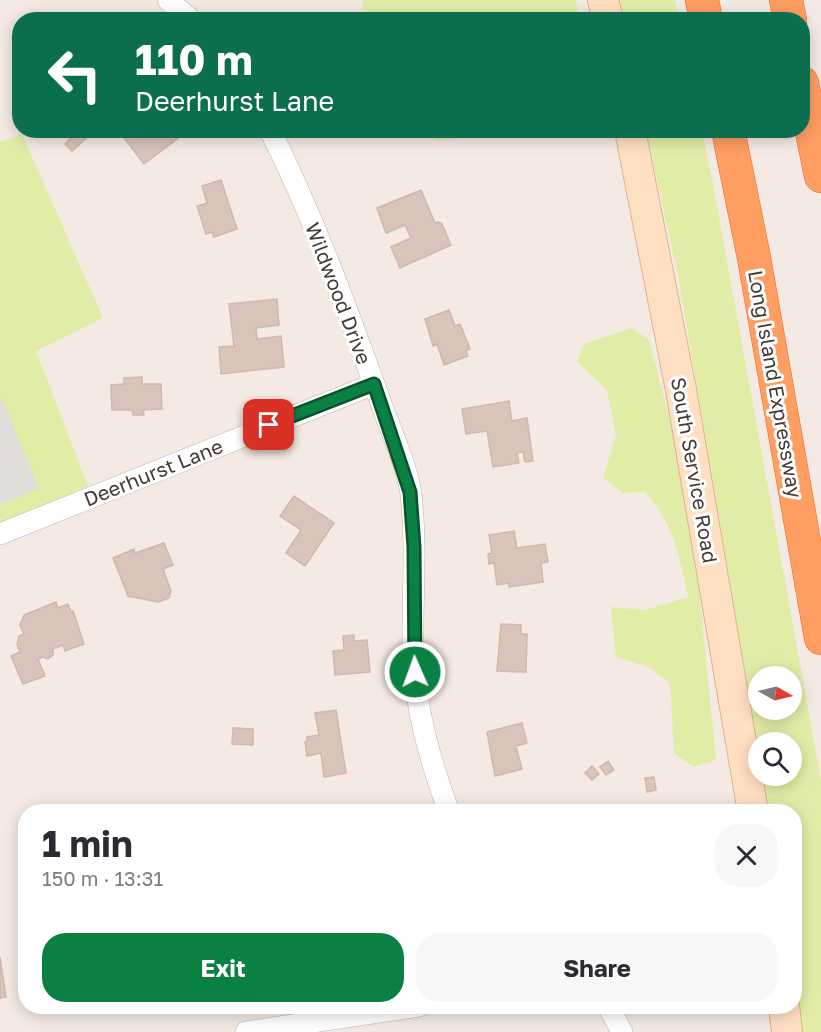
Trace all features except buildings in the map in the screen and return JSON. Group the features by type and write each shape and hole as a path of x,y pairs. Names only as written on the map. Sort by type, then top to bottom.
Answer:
{"highway":[{"path":"810,122 821,176"},
{"name":"Long Island Expressway","path":"730,138 754,258 821,638"}],"main road":[{"name":"South Service Road","path":"632,138 681,390 752,804"},
{"path":"785,1014 787,1032"}],"street":[{"path":"168,0 182,12"},
{"name":"Wildwood Drive","path":"274,138 297,184 374,384 410,492 414,547 413,653 418,708 432,766 446,804"},
{"name":"Deerhurst Lane","path":"0,534 374,384"},
{"path":"246,1032 366,1014"},
{"path":"612,1014 622,1032"}],"green space":[{"path":"363,0 576,0 578,12 366,12 362,9"},
{"path":"619,0 675,0 678,12 622,12"},
{"path":"12,138 24,138 103,318 36,351 88,486 0,523 0,142"},
{"path":"434,138 463,138 435,140"},
{"path":"648,138 703,138 800,666 748,666 748,687 678,275"},
{"path":"632,328 649,340 676,443 699,589 716,760 694,767 674,753 670,683 650,668 616,657 611,607 645,610 688,597 674,540 654,503 644,492 623,493 603,478 616,435 607,390 577,361 584,344"},
{"path":"802,675 821,780 821,1032 801,1032 798,1014 802,1014 802,804 768,804 765,786 802,786 802,732 756,732 754,720 802,720"}],"shaded area":[{"path":"2,398 39,488 0,504 0,399"}],"route":[{"path":"269,425 374,384 410,492 414,547 413,653 415,672"}]}
